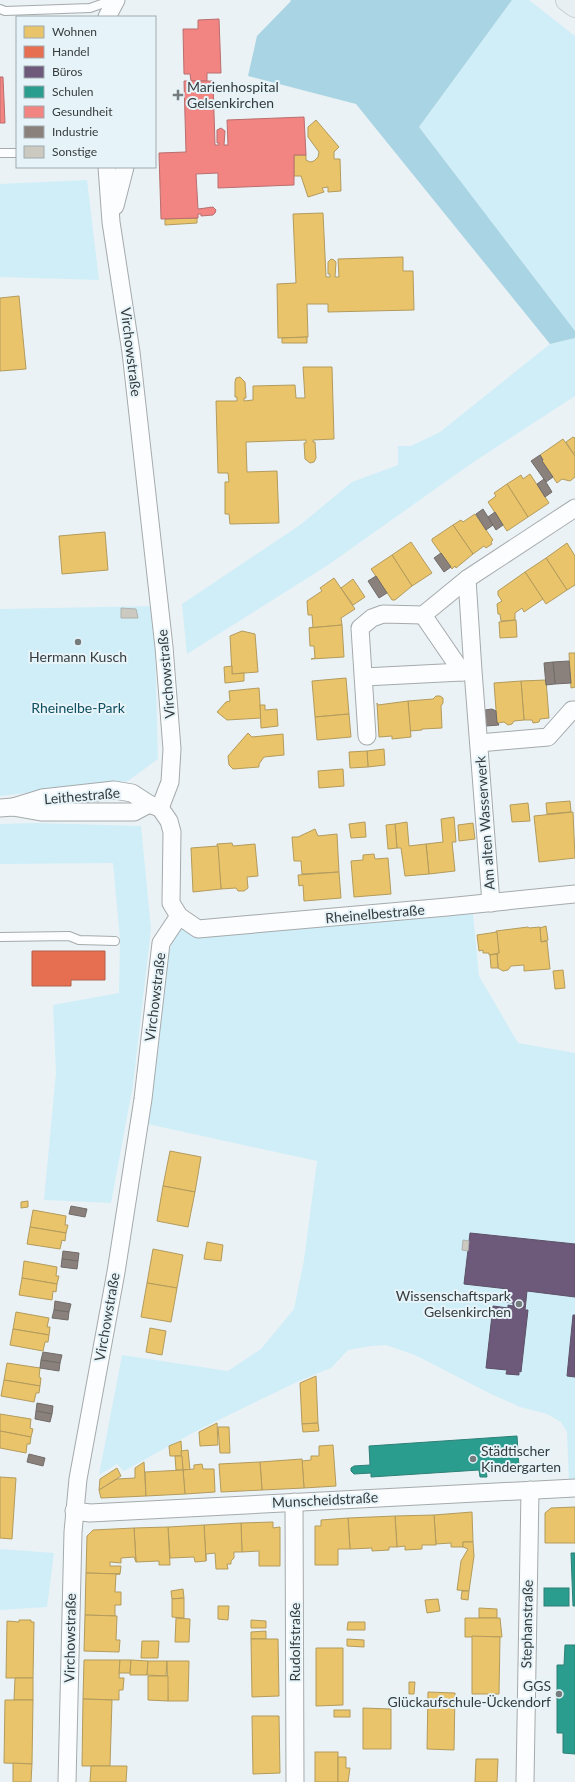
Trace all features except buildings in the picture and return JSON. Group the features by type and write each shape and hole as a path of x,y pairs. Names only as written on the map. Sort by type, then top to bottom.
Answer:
{"main road":[{"path":"567,0 575,6"}],"street":[{"path":"108,16 117,0"},
{"path":"117,0 124,16"},
{"name":"Virchowstraße","path":"107,168 111,222 131,352 164,647 172,749 170,782 155,806"},
{"name":"Virchowstraße","path":"111,222 125,168"},
{"path":"367,736 360,628 372,618 383,614 423,615 468,580 575,508"},
{"name":"Am alten Wasserwerk","path":"468,580 467,671 479,743 491,903"},
{"name":"Am alten Wasserwerk","path":"423,615 467,671"},
{"path":"364,677 467,671"},
{"name":"Am alten Wasserwerk","path":"479,743 548,737 572,710 575,710"},
{"name":"Leithestraße","path":"6,808 42,798 114,790 132,793 155,806"},
{"path":"155,806 169,821 172,832 171,903 179,916"},
{"name":"Rheinelbestraße","path":"179,916 198,929 575,894"},
{"name":"Virchowstraße","path":"67,1782 71,1580 74,1511 84,1446 116,1272 143,1098 161,943 179,916"},
{"name":"Munscheidstraße","path":"74,1511 90,1513 575,1488"},
{"name":"Stephanstraße","path":"525,1782 530,1490"},
{"name":"Rudolfstraße","path":"294,1502 295,1782"}],"lane":[{"path":"0,9 5,11 90,8 113,0"},
{"path":"0,153 16,153"},
{"path":"0,937 69,936 79,940 115,941"}],"green space":[{"path":"512,0 529,0 575,36 575,331 419,127"},
{"path":"87,180 99,280 0,277 0,184"},
{"path":"575,338 575,396 472,463 328,565 187,654 182,604 300,525 352,482 398,465 398,446 411,446 440,432 550,344"},
{"name":"Rheinelbe-Park","path":"154,606 158,759 128,781 0,796 0,609"},
{"path":"36,823 141,826 151,929 133,1085 111,1203 44,1200 56,1073 53,1005 119,993 120,939 113,863 0,864 0,824"},
{"name":"Wissenschaftspark Gelsenkirchen","path":"473,914 479,976 518,1043 575,1053 575,1483 569,1483 567,1432 561,1422 547,1414 520,1407 489,1393 415,1355 386,1345 348,1350 331,1368 301,1380 198,1430 124,1471 117,1464 99,1475 122,1355 228,1371 261,1349 294,1309 304,1260 317,1161 143,1123 159,976 178,928 376,922"},
{"path":"0,1549 54,1553 47,1607 0,1610"}],"shaded area":[{"path":"290,0 512,0 419,127 575,331 575,338 550,344 356,104 248,76 257,36 291,1"}],"place":[{"name":"Marienhospital Gelsenkirchen","path":"178,95"},
{"name":"Hermann Kusch","path":"78,642"},
{"name":"Wissenschaftspark Gelsenkirchen","path":"519,1304"},
{"name":"Städtischer Kindergarten","path":"473,1459"},
{"name":"GGS Glückaufschule-Ückendorf","path":"559,1694"}]}
